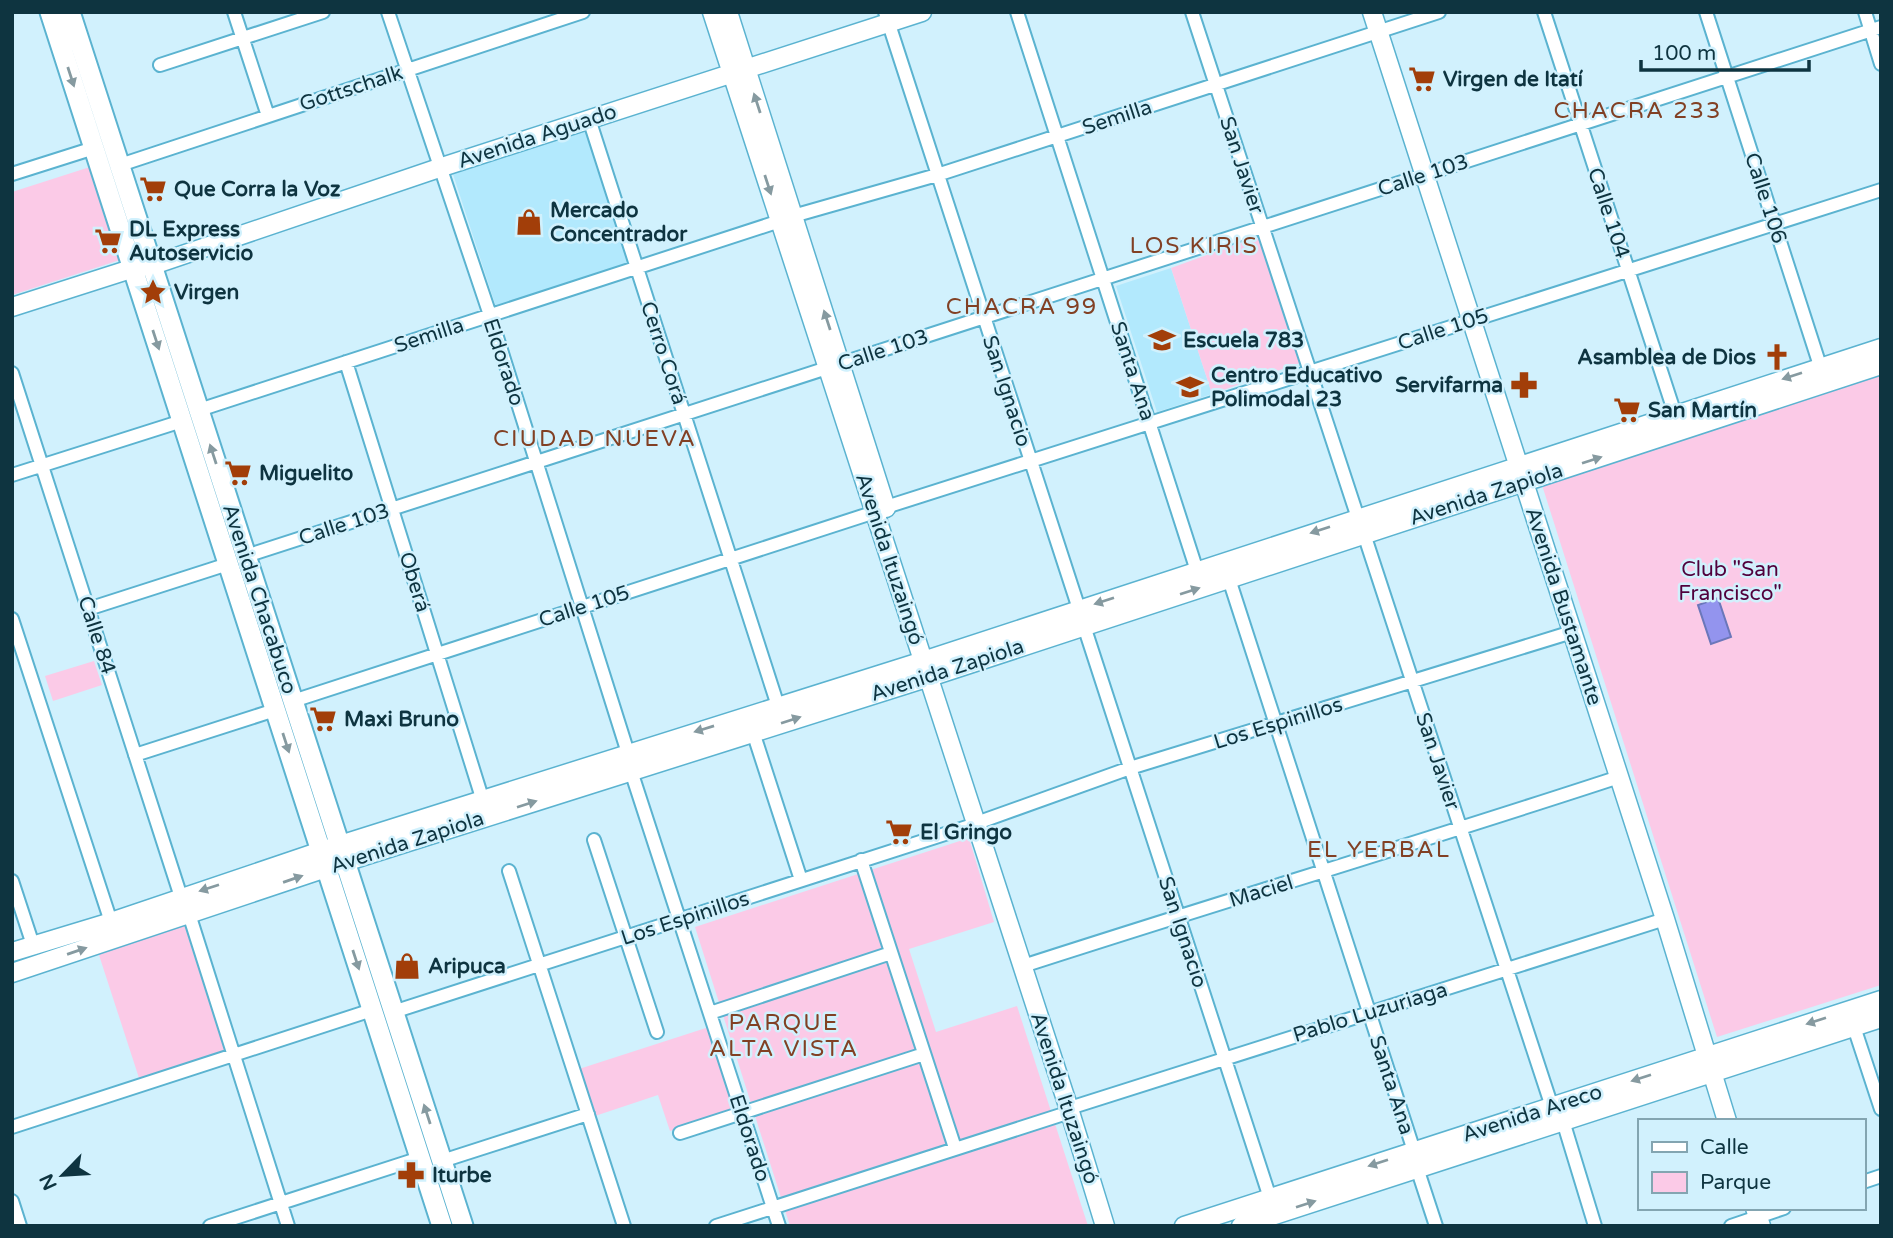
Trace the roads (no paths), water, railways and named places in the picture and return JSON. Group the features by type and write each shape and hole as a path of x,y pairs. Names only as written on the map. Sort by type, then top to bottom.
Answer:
{"main road":[{"name":"Avenida Chacabuco","path":"50,12 94,148 141,270 190,415 284,705 323,859 442,1226"},
{"name":"Avenida Chacabuco","path":"69,12 120,165 141,270"},
{"name":"Avenida Ituzaingó","path":"712,12 739,71 1026,965 1114,1226"},
{"name":"Avenida Ituzaingó","path":"727,12 739,71"},
{"name":"Avenida Aguado","path":"12,315 439,168 739,71 887,18 922,12"},
{"name":"Avenida Bustamante","path":"1372,12 1665,919 1726,1119"},
{"name":"Avenida Aguado","path":"12,307 141,270"},
{"name":"Avenida Zapiola","path":"1081,618 1197,571 1361,526 1521,474 1824,375 1881,348"},
{"name":"Avenida Zapiola","path":"1521,474 1675,414 1824,375 1881,366"},
{"name":"Avenida Zapiola","path":"343,853 483,801 753,732 931,667 1081,618 1229,579 1361,526"},
{"name":"Avenida Zapiola","path":"12,973 185,906 323,859 630,762 778,706 931,667"},
{"name":"Avenida Chacabuco","path":"284,705 343,853 463,1226"},
{"name":"Avenida Zapiola","path":"12,952 111,922 185,906"},
{"name":"Avenida Areco","path":"1241,1226 1416,1160 1709,1065 1881,1000"},
{"name":"Avenida Areco","path":"1709,1065 1881,1018"},
{"name":"Avenida Ituzaingó","path":"1073,1109 1105,1226"},
{"name":"Avenida Areco","path":"1184,1226 1272,1213"}],"street":[{"path":"234,12 268,116"},
{"path":"160,65 323,12"},
{"name":"Eldorado","path":"388,12 490,315 779,1226"},
{"name":"Gottschalk","path":"120,165 407,69 545,18 583,12"},
{"name":"Santa Ana","path":"1017,12 1197,571"},
{"name":"San Javier","path":"1192,12 1507,969 1595,1226"},
{"name":"Semilla","path":"12,475 346,362 787,218 937,175 1439,12"},
{"name":"Calle 104","path":"1544,12 1675,414"},
{"name":"Calle 106","path":"1706,12 1824,375"},
{"path":"1865,12 1875,28 1881,64"},
{"name":"San Ignacio","path":"887,18 1272,1213"},
{"name":"Calle 103","path":"88,609 1875,28"},
{"name":"Cerro Corá","path":"589,120 778,706"},
{"path":"12,174 94,148"},
{"name":"Calle 105","path":"135,755 1030,460 1881,190"},
{"name":"Oberá","path":"346,362 483,801"},
{"name":"Calle 84","path":"12,373 288,1226"},
{"name":"Santa Ana","path":"1229,579 1436,1226"},
{"path":"12,619 111,922"},
{"name":"Los Espinillos","path":"394,1012 981,822 1130,768 1572,632"},
{"path":"753,732 801,880"},
{"name":"Maciel","path":"1026,965 1619,777"},
{"path":"594,840 657,1032"},
{"path":"861,860 955,1148"},
{"path":"509,871 624,1226"},
{"path":"12,881 33,945"},
{"name":"Pablo Luzuriaga","path":"716,1226 1224,1058 1665,919"},
{"path":"710,1013 891,953"},
{"path":"12,1127 372,1010"},
{"path":"1854,1027 1881,1109"},
{"path":"680,1133 924,1054"},
{"path":"442,1161 588,1114"},
{"path":"210,1226 420,1158"},
{"path":"12,1201 20,1226"},
{"path":"1731,1226 1778,1210"}],"water":[{"path":"1718,598 1731,637 1711,644 1698,605"}],"place":[{"name":"Virgen de Itatí","path":"1422,79"},
{"name":"Que Corra la Voz","path":"153,189"},
{"name":"Mercado Concentrador","path":"529,222"},
{"name":"DL Express Autoservicio","path":"108,241"},
{"name":"Virgen","path":"153,292"},
{"name":"Escuela 783","path":"1162,340"},
{"name":"Asamblea de Dios","path":"1777,357"},
{"name":"Servifarma","path":"1524,385"},
{"name":"Centro Educativo Polimodal 23","path":"1190,387"},
{"name":"San Martín","path":"1627,410"},
{"name":"Miguelito","path":"238,473"},
{"name":"Maxi Bruno","path":"323,719"},
{"name":"El Gringo","path":"899,832"},
{"name":"Aripuca","path":"407,966"},
{"name":"Iturbe","path":"411,1175"}],"district":[{"name":"CHACRA 233","path":"1638,110"},
{"name":"LOS KIRIS","path":"1194,245"},
{"name":"CHACRA 99","path":"1022,306"},
{"name":"CIUDAD NUEVA","path":"595,438"},
{"name":"EL YERBAL","path":"1379,849"},
{"name":"PARQUE ALTA VISTA","path":"784,1035"}],"park label":[{"name":"Club \"San Francisco\"","path":"1730,581"}]}
